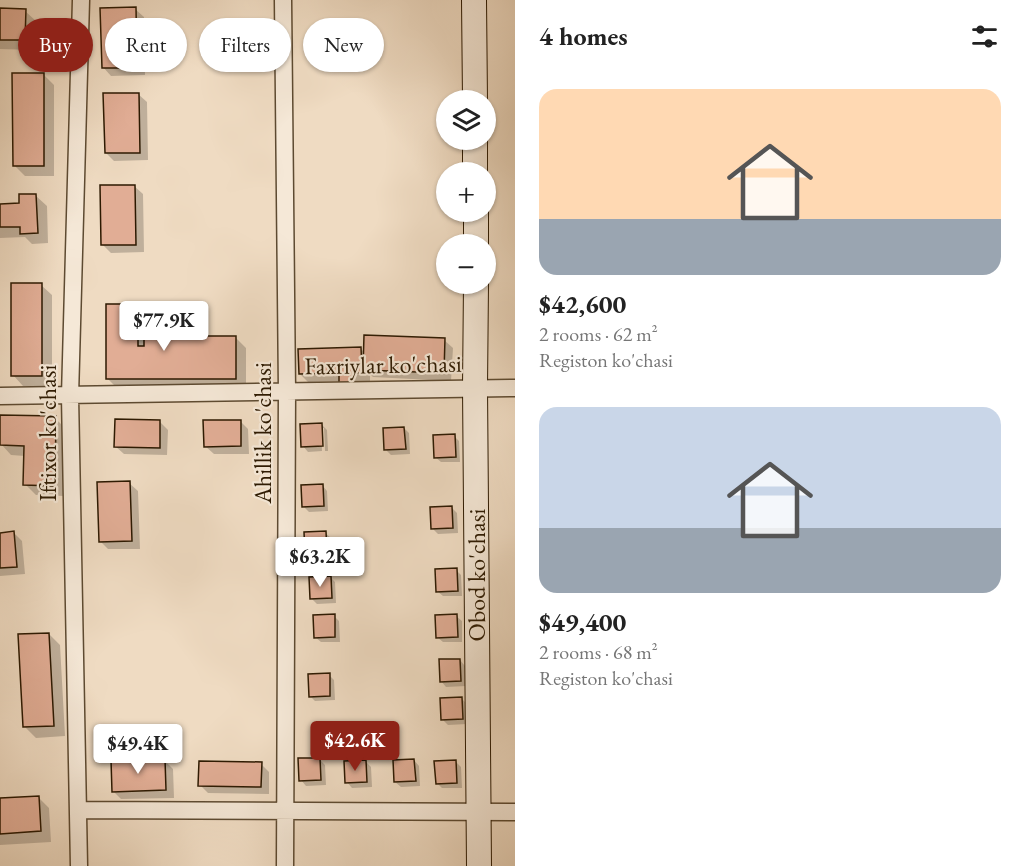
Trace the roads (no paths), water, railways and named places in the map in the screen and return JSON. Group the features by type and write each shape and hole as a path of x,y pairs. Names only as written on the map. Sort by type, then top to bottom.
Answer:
{"street":[{"name":"Iftixor ko'chasi","path":"79,866 70,396 81,0"},
{"name":"Ahillik ko'chasi","path":"283,0 287,391 285,866"},
{"path":"474,0 475,90"},
{"name":"Obod ko'chasi","path":"476,294 479,866"},
{"name":"Faxriylar ko'chasi","path":"0,396 515,388"},
{"path":"78,810 515,812"}]}
